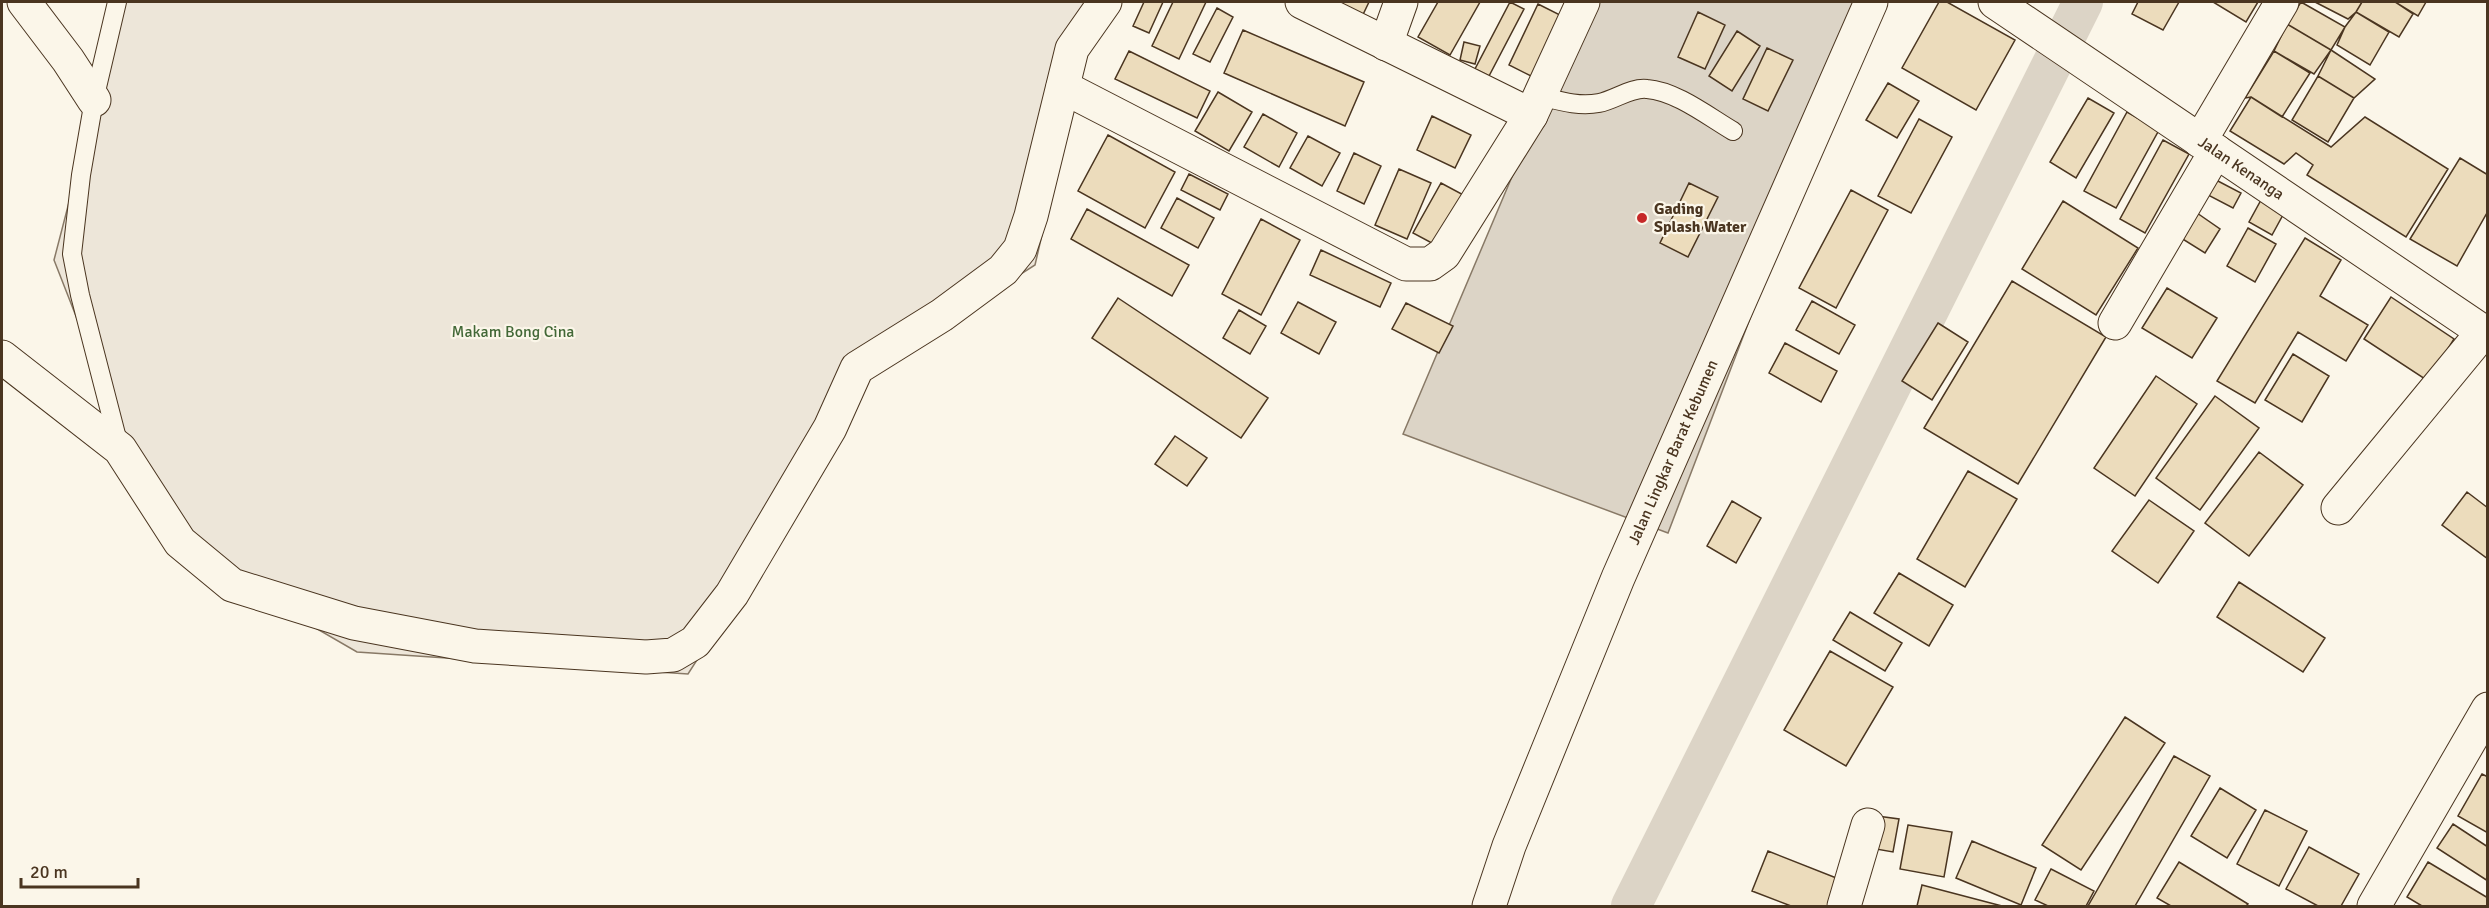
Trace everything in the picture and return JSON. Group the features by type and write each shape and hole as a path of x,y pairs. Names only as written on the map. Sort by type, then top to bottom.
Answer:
{"street":[{"path":"24,2 68,60 94,100"},
{"path":"2,357 120,449 180,542 232,585 354,623 475,646 646,657 673,655 695,642 732,594 830,428 857,368 942,315 1002,270 1020,249 1031,216 1072,49 1105,2"},
{"path":"1302,2 1386,44 1536,106"},
{"path":"1386,44 1401,2"},
{"path":"1063,87 1406,264 1430,264 1444,254 1536,106 1583,2"},
{"name":"Jalan Lingkar Barat Kebumen","path":"1489,906 1509,846 1618,578 1871,2"},
{"name":"Jalan Kenanga","path":"1995,2 2485,333"},
{"path":"2115,323 2282,2"},
{"path":"2338,507 2485,333"},
{"path":"2374,906 2484,721"},
{"path":"1845,906 1868,825"}],"lane":[{"path":"117,2 94,100 81,174 72,254 80,295 120,449"},
{"path":"1536,106 1600,102 1647,88 1677,98 1733,131"}],"green space":[{"name":"Makam Bong Cina","path":"121,2 1117,2 1085,49 1035,265 866,373 792,512 688,674 357,652 169,543 133,462 54,260"}],"shaded area":[{"name":"Gading Splash Water","path":"1586,2 1871,2 1668,533 1403,434"}],"building":[{"path":"1144,2 1163,2 1149,33 1133,26"},
{"path":"1173,2 1206,2 1179,59 1152,46"},
{"path":"1321,2 1369,2 1358,25"},
{"path":"1438,2 1480,2 1450,55 1418,37"},
{"path":"1510,2 1524,9 1489,76 1475,69"},
{"path":"1939,2 1947,2 2015,40 1976,110 1902,68"},
{"path":"2138,2 2179,2 2163,30 2132,14"},
{"path":"2213,2 2258,2 2246,22"},
{"path":"2301,2 2345,27 2331,50 2287,24"},
{"path":"2315,2 2362,2 2348,19"},
{"path":"2362,2 2395,2 2413,14 2399,37 2356,12"},
{"path":"2395,2 2426,2 2418,16"},
{"path":"1538,4 1562,16 1533,77 1509,65"},
{"path":"1217,8 1233,17 1210,62 1193,54"},
{"path":"1698,12 1725,25 1705,69 1678,57"},
{"path":"2356,12 2389,32 2370,65 2337,45 2345,27"},
{"path":"2287,24 2331,50 2314,74 2274,51"},
{"path":"1243,30 1364,82 1345,126 1224,73"},
{"path":"1737,31 1760,46 1732,91 1709,76"},
{"path":"1464,42 1480,46 1475,64 1460,60"},
{"path":"1767,48 1793,60 1768,111 1743,99"},
{"path":"2331,50 2375,79 2354,98 2318,76"},
{"path":"1129,51 1210,91 1197,118 1115,79"},
{"path":"2274,51 2310,73 2282,117 2251,97 2245,98"},
{"path":"2318,76 2354,98 2328,142 2292,120"},
{"path":"1888,83 1919,101 1897,138 1866,120"},
{"path":"1218,92 1252,112 1229,151 1195,131"},
{"path":"2251,97 2331,147 2365,117 2448,169 2406,237 2307,175 2313,165 2296,153 2284,164 2230,131"},
{"path":"2088,98 2114,113 2076,178 2050,162"},
{"path":"2127,112 2159,130 2116,208 2084,191"},
{"path":"1263,114 1297,133 1279,167 1244,147"},
{"path":"1432,116 1471,135 1455,168 1417,150"},
{"path":"1919,119 1952,137 1911,213 1878,196"},
{"path":"1108,135 1175,172 1145,228 1078,191"},
{"path":"1308,136 1340,153 1322,186 1290,168"},
{"path":"2163,140 2189,154 2145,233 2120,219"},
{"path":"1354,153 1381,166 1364,204 1337,191"},
{"path":"2460,158 2488,175 2488,211 2457,266 2410,239"},
{"path":"1399,169 1431,183 1407,239 1375,225"},
{"path":"1189,174 1228,194 1220,210 1181,190"},
{"path":"2216,180 2241,193 2233,208 2208,195"},
{"path":"1441,183 1471,199 1443,249 1413,233"},
{"path":"1689,183 1718,197 1688,257 1660,243"},
{"path":"1851,190 1888,210 1836,308 1799,288"},
{"path":"1177,198 1214,218 1198,248 1161,228"},
{"path":"2261,200 2284,213 2272,235 2249,222"},
{"path":"2063,201 2138,248 2096,315 2022,269"},
{"path":"1087,209 1189,265 1172,296 1071,239"},
{"path":"2197,213 2220,229 2205,253 2181,238"},
{"path":"1261,219 1300,240 1261,315 1222,294"},
{"path":"2248,228 2276,244 2255,282 2227,266"},
{"path":"2305,238 2341,260 2320,296 2368,325 2346,361 2298,332 2255,403 2217,381"},
{"path":"1321,250 1391,283 1380,307 1310,275"},
{"path":"2012,281 2106,337 2018,484 1924,428"},
{"path":"2167,288 2217,318 2192,358 2142,328"},
{"path":"2391,297 2454,339 2428,381 2364,339"},
{"path":"1118,298 1268,398 1241,438 1092,338"},
{"path":"1812,301 1855,325 1839,354 1796,330"},
{"path":"1298,302 1336,322 1319,354 1281,333"},
{"path":"1406,303 1453,326 1439,353 1392,329"},
{"path":"1239,310 1266,326 1250,354 1223,338"},
{"path":"1938,323 1968,342 1932,400 1902,381"},
{"path":"1785,343 1837,371 1821,402 1769,373"},
{"path":"2293,354 2329,376 2302,422 2265,400"},
{"path":"2156,376 2197,404 2135,496 2094,468"},
{"path":"2215,396 2259,428 2200,510 2156,478"},
{"path":"1175,436 1207,458 1187,486 1155,464"},
{"path":"2259,452 2303,485 2249,556 2205,523"},
{"path":"1968,471 2017,499 1965,587 1917,559"},
{"path":"2467,492 2488,508 2488,559 2442,525"},
{"path":"2149,500 2194,531 2158,583 2112,551"},
{"path":"1732,501 1761,518 1736,563 1707,546"},
{"path":"1899,573 1953,605 1929,646 1874,613"},
{"path":"2239,582 2325,638 2303,672 2217,617"},
{"path":"1850,612 1902,643 1885,671 1833,640"},
{"path":"1830,651 1893,687 1846,766 1784,730"},
{"path":"2125,717 2165,743 2081,870 2042,845"},
{"path":"2174,756 2210,776 2135,906 2088,906"},
{"path":"2482,774 2488,777 2488,833 2458,816"},
{"path":"2220,788 2256,810 2227,858 2191,836"},
{"path":"2265,810 2307,831 2279,886 2237,864"},
{"path":"1877,816 1899,819 1893,852 1870,848"},
{"path":"2453,824 2488,847 2488,881 2437,848"},
{"path":"1908,825 1952,832 1944,877 1900,869"},
{"path":"1972,841 2036,868 2021,905 1956,878"},
{"path":"2309,847 2359,874 2341,906 2318,906 2286,889"},
{"path":"1768,851 1849,883 1840,906 1791,906 1752,891"},
{"path":"2179,862 2248,904 2246,906 2171,906 2157,898"},
{"path":"2428,862 2488,898 2487,906 2422,906 2407,897"},
{"path":"2051,869 2094,891 2086,906 2048,906 2035,900"},
{"path":"1922,885 2002,906 1917,906"}],"waterway":[{"path":"1631,906 2083,2"}],"place":[{"name":"Gading Splash Water","path":"1642,218"}]}
